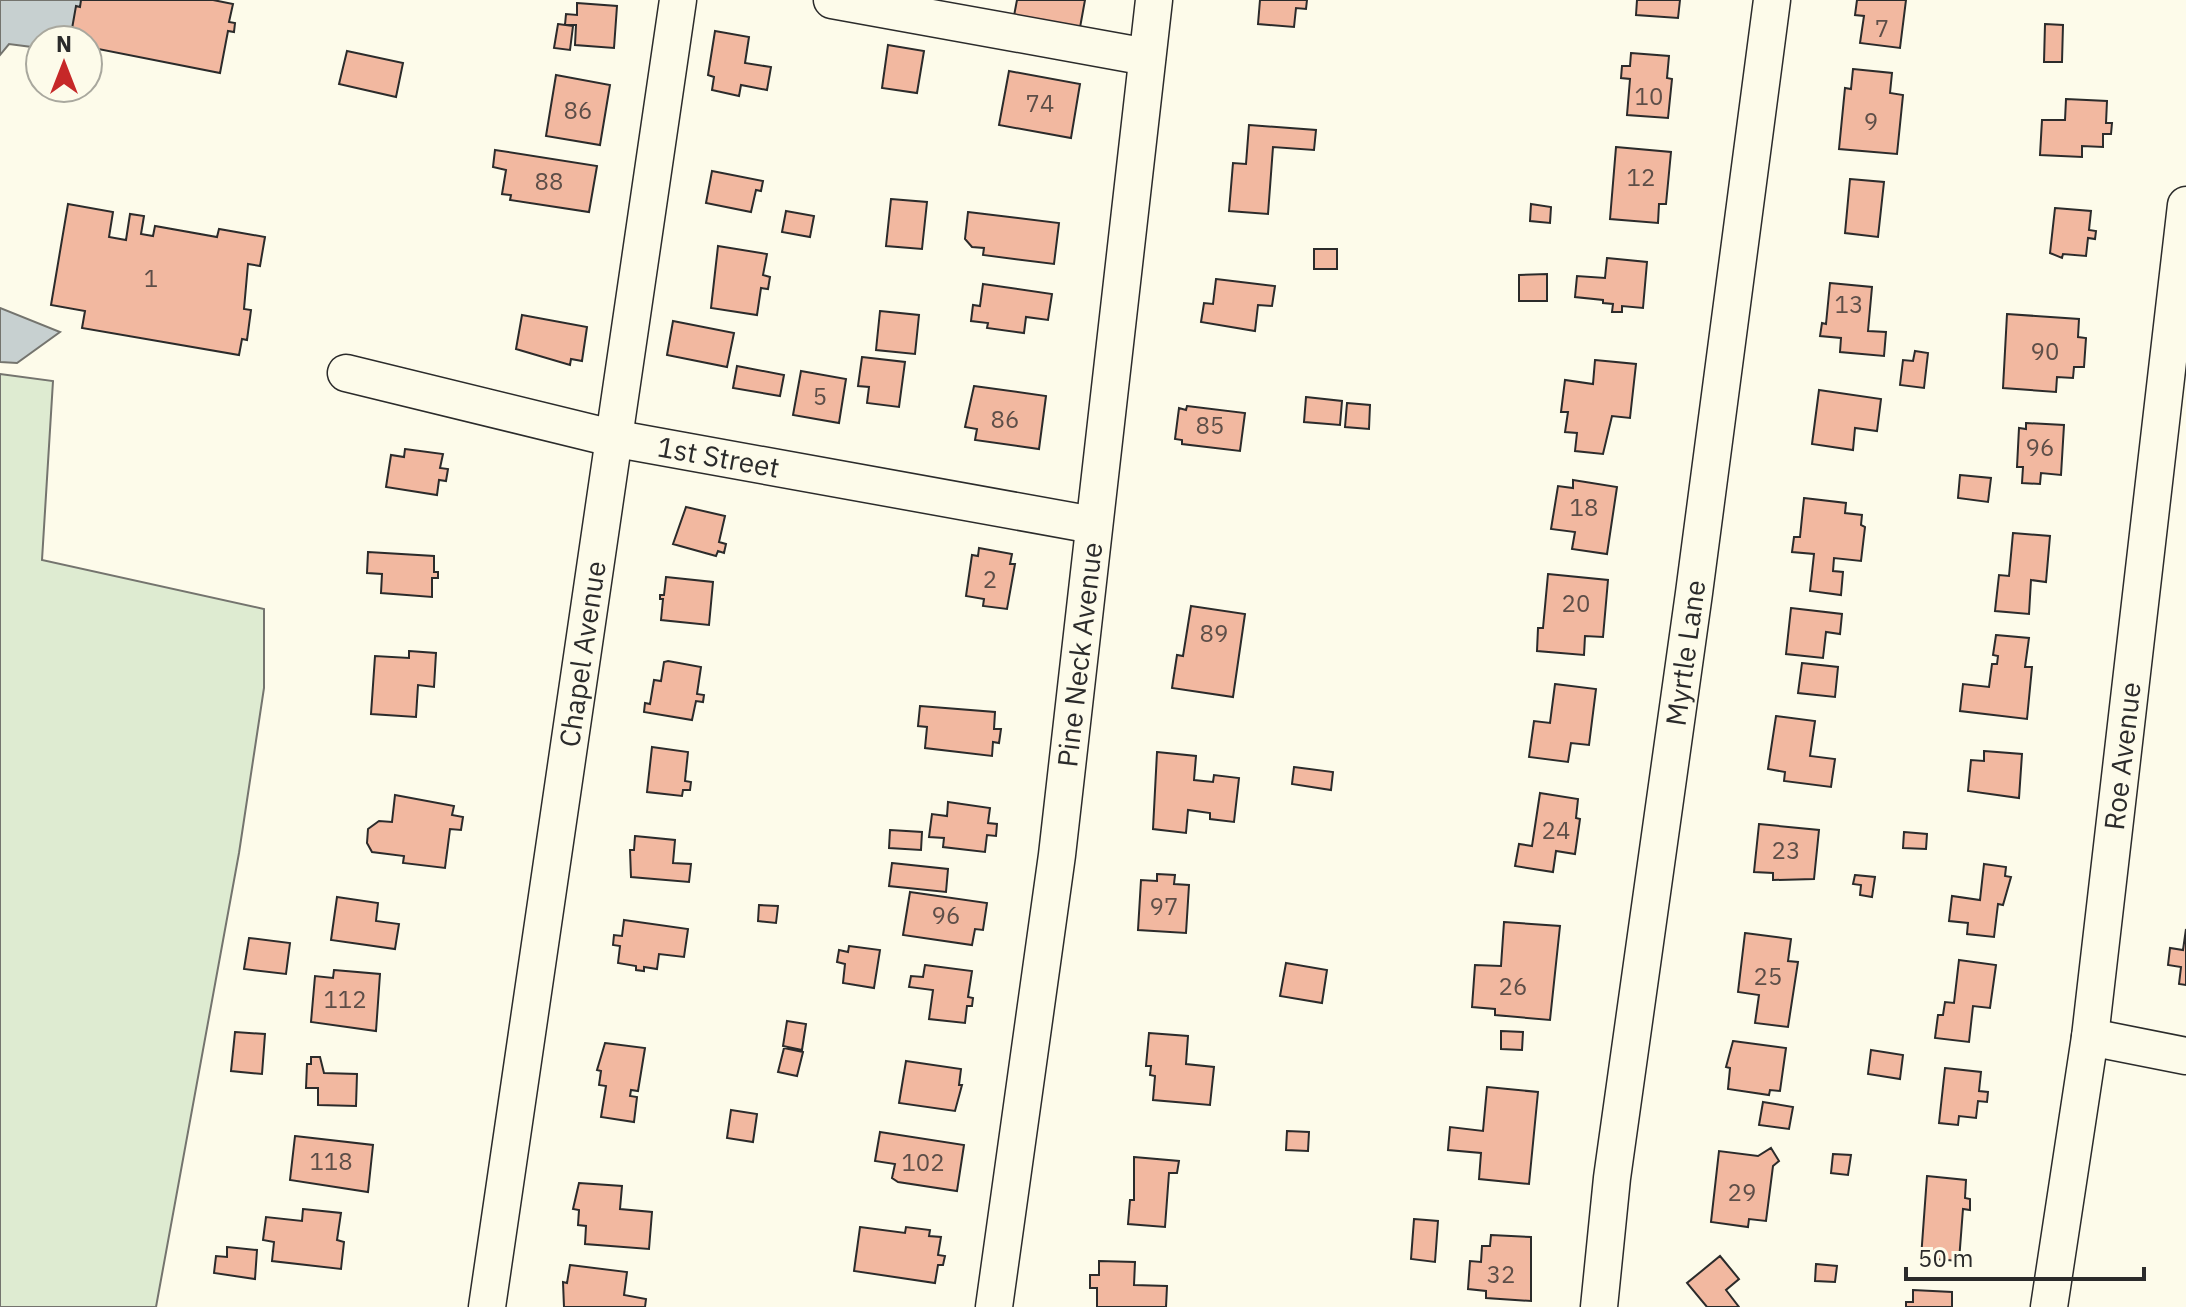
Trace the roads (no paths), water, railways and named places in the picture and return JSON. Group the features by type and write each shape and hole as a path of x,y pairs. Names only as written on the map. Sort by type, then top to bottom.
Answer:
{"street":[{"name":"Chapel Avenue","path":"487,1307 678,0"},
{"path":"832,0 1147,57"},
{"name":"Pine Neck Avenue","path":"994,1307 1057,855 1154,0"},
{"name":"Myrtle Lane","path":"1599,1307 1612,1178 1696,578 1772,0"},
{"name":"Roe Avenue","path":"2049,1307 2090,1037 2186,205"},
{"name":"1st Street","path":"346,373 612,438 1093,525"},
{"path":"2090,1037 2186,1056"}]}
